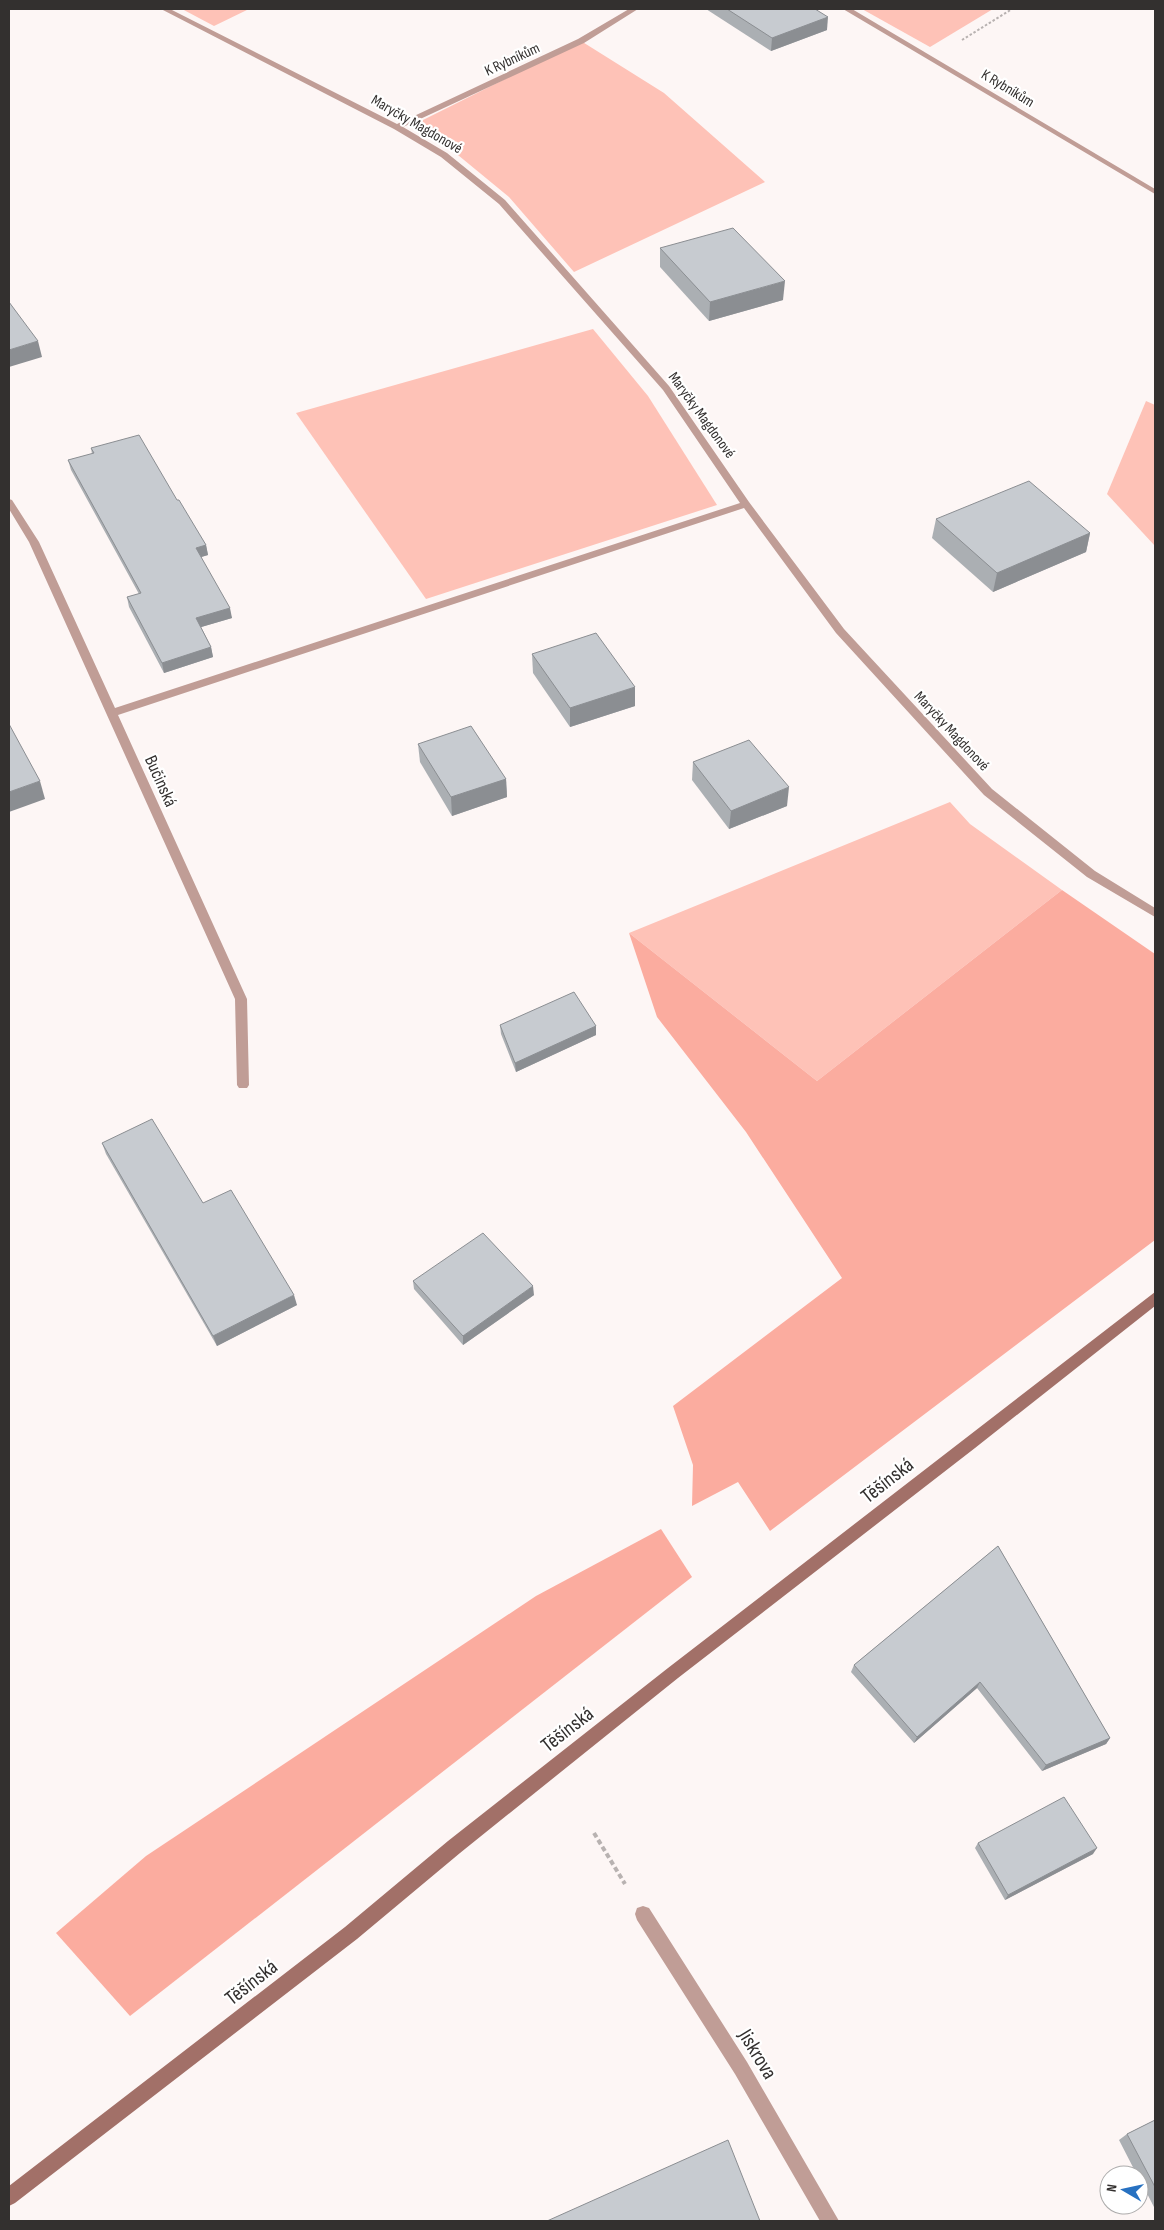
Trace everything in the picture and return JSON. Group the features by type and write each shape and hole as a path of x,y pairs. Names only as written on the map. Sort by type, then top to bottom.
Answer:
{"main road":[{"name":"Těšínská","path":"9,2197 351,1933 454,1847 666,1679 1155,1298"}],"street":[{"name":"Maryčky Magdonové","path":"165,9 398,127 444,154 502,202 666,388 746,504 840,631 988,792 1091,874 1155,913"},
{"name":"K Rybníkům","path":"398,127 581,41 634,9"},
{"name":"K Rybníkům","path":"847,9 1155,192"},
{"name":"Bučinská","path":"9,502 34,542 240,999 244,1085"},
{"path":"111,713 746,504"},
{"name":"Jiskrova","path":"643,1914 741,2068 830,2221"}],"path":[{"path":"931,58 1012,9"},
{"path":"594,1833 643,1914"}],"shaded area":[{"path":"182,9 249,9 214,26"},
{"path":"862,9 993,9 930,47"},
{"path":"581,41 664,93 765,182 574,272 509,197 447,146 411,126"},
{"path":"593,329 648,396 717,505 426,599 296,413"},
{"path":"1146,401 1155,405 1155,546 1107,494"},
{"path":"950,802 970,824 1062,890 817,1081 629,933"},
{"path":"1062,890 1155,954 1155,1240 770,1531 738,1482 692,1506 693,1465 673,1406 842,1278 746,1132 657,1017 629,933 817,1081"},
{"path":"661,1529 692,1577 130,2016 56,1933 146,1856 536,1596"}],"building":[{"path":"727,9 815,9 828,17 772,38"},
{"path":"733,228 785,281 710,302 660,248"},
{"path":"9,302 38,341 9,350"},
{"path":"139,435 206,545 196,548 230,608 196,618 211,647 162,663 127,597 141,593 68,460 94,453 91,448"},
{"path":"1029,481 1090,533 997,573 936,519"},
{"path":"596,633 635,687 570,708 532,654"},
{"path":"9,724 40,781 9,792"},
{"path":"471,726 506,779 451,797 418,744"},
{"path":"749,740 789,787 731,811 693,762"},
{"path":"574,992 596,1026 515,1063 500,1025"},
{"path":"152,1119 203,1203 231,1190 294,1295 213,1336 102,1143"},
{"path":"483,1233 533,1286 463,1336 413,1281"},
{"path":"998,1546 1110,1738 1046,1765 980,1682 917,1737 854,1665"},
{"path":"1064,1797 1097,1848 1008,1895 978,1843"},
{"path":"1155,2120 1155,2187 1149,2176 1149,2165 1143,2165 1127,2134"},
{"path":"728,2140 760,2221 547,2221"}]}
